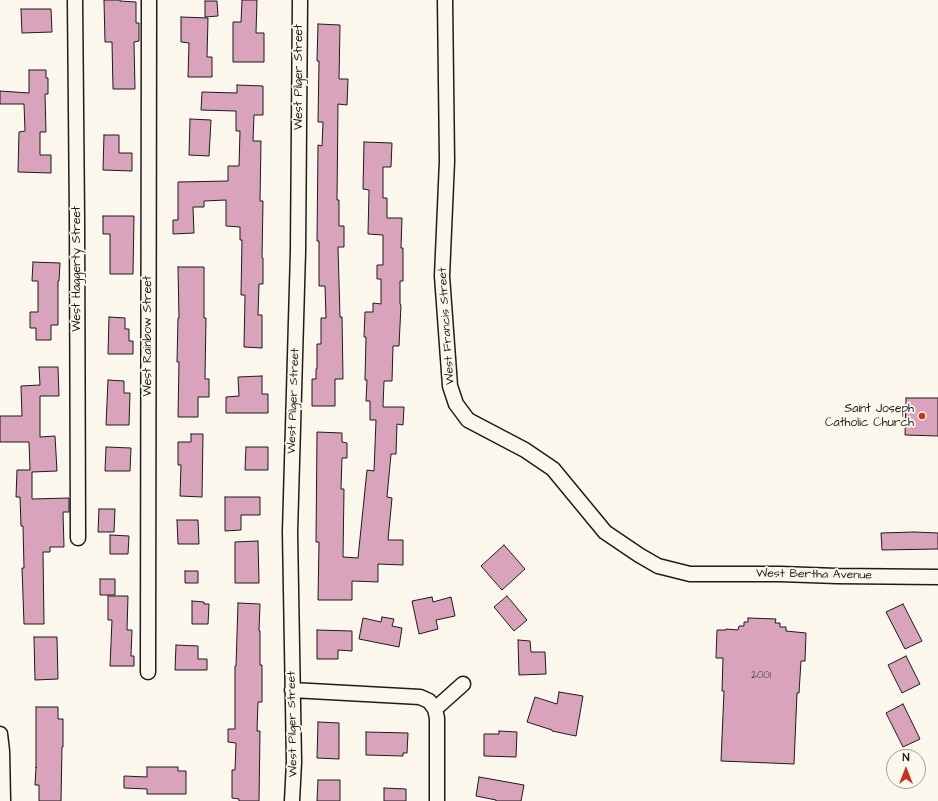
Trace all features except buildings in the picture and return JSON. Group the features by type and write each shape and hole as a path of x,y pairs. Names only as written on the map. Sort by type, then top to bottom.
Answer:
{"street":[{"name":"West Haggerty Street","path":"75,0 78,538"},
{"name":"West Rainbow Street","path":"148,672 149,0"},
{"name":"West Pilger Street","path":"292,801 294,762 290,532 298,251 300,0"},
{"name":"West Francis Street","path":"446,0 447,161 442,276 450,386 456,404 468,420 525,450 553,469 605,532 658,566 690,574"},
{"name":"West Bertha Avenue","path":"690,574 938,577"},
{"path":"435,710 463,684"},
{"path":"292,690 420,697 429,701 435,710 437,718 437,801"},
{"path":"0,734 2,751 1,772 3,801"}],"place":[{"name":"Saint Joseph Catholic Church","path":"922,416"}]}
